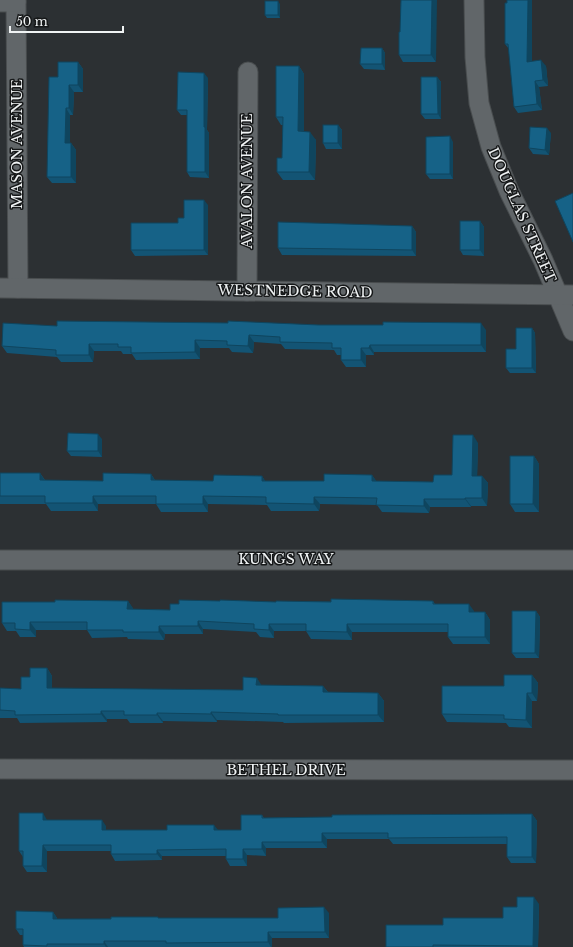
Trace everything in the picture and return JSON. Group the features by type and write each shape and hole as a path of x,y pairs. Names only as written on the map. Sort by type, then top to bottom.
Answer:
{"street":[{"name":"DOUGLAS STREET","path":"474,0 474,57 479,95 491,147 508,191 543,260 566,295 573,331"},
{"name":"MASON AVENUE","path":"9,288 11,2"},
{"name":"AVALON AVENUE","path":"247,291 248,72"},
{"name":"WESTNEDGE ROAD","path":"9,288 566,295"},
{"name":"KUNGS WAY","path":"0,560 573,560"},
{"name":"BETHEL DRIVE","path":"0,769 573,770"}],"building":[{"path":"401,0 432,0 431,55 399,55"},
{"path":"507,0 528,0 527,62 541,60 543,80 535,81 537,104 514,107 508,44 505,44 505,3 507,3"},
{"path":"265,1 278,1 278,15 265,15"},
{"path":"361,48 382,48 382,64 360,64"},
{"path":"58,62 78,62 78,85 69,85 69,108 66,108 65,143 71,143 71,177 47,177 49,77 58,77"},
{"path":"276,66 299,66 298,131 310,132 309,172 277,172 277,158 282,158 283,117 276,117"},
{"path":"178,72 204,73 205,172 187,172 187,110 177,110"},
{"path":"421,77 437,77 438,114 421,114"},
{"path":"323,125 338,125 338,143 323,143"},
{"path":"530,127 547,128 545,150 529,148"},
{"path":"450,136 450,174 426,174 426,137"},
{"path":"573,193 573,242 555,201"},
{"path":"184,200 204,200 204,250 131,250 131,223 178,223 178,218 184,218"},
{"path":"460,221 480,221 480,250 460,250"},
{"path":"278,222 412,226 412,250 278,248"},
{"path":"57,321 228,323 228,321 319,325 383,325 383,322 481,323 481,345 370,345 369,348 361,348 361,360 341,360 341,348 332,348 332,343 280,342 280,337 249,335 248,346 227,345 227,341 195,340 195,352 131,353 131,347 118,347 118,344 89,344 89,355 56,355 56,350 2,346 3,323 57,326"},
{"path":"516,328 532,328 532,368 506,368 506,349 516,349"},
{"path":"68,433 98,434 98,451 67,451"},
{"path":"453,435 473,435 472,476 482,476 482,498 424,499 424,506 376,505 377,498 314,497 314,504 266,503 266,497 203,496 203,504 156,504 156,496 93,496 93,503 45,503 45,496 0,496 0,473 40,473 40,480 103,481 103,473 151,474 151,480 213,481 214,475 262,476 262,481 324,481 324,474 372,475 372,481 433,482 434,475 452,475"},
{"path":"510,456 534,456 533,504 510,504"},
{"path":"331,599 433,601 433,604 469,604 469,612 485,612 485,637 448,637 448,624 347,624 347,632 306,631 306,624 269,624 269,630 254,629 254,624 198,621 198,626 159,626 159,632 123,632 123,630 87,630 87,622 30,622 30,630 15,629 15,623 2,623 2,602 55,602 55,600 128,601 127,609 170,610 170,604 179,604 179,600 331,602"},
{"path":"512,611 536,611 535,653 512,653"},
{"path":"30,668 47,668 47,688 243,690 243,677 257,678 256,685 323,686 323,692 378,693 378,715 278,715 211,712 211,714 157,713 157,715 124,715 124,711 101,711 101,714 15,715 15,711 0,710 0,688 21,689 21,677 30,677"},
{"path":"504,675 532,675 532,693 527,693 526,720 504,719 504,715 442,714 442,686 504,686"},
{"path":"19,813 43,813 43,820 102,820 102,830 167,830 167,825 214,825 214,830 241,830 241,815 262,815 262,818 332,817 332,815 532,814 532,857 507,857 507,837 388,838 388,833 322,833 322,842 262,842 262,849 243,849 243,859 226,859 226,849 157,850 157,854 111,854 111,845 43,845 42,866 23,866 23,851 19,851"},
{"path":"517,897 534,897 533,946 433,945 433,947 386,947 386,925 443,925 443,918 503,918 503,907 517,907"},
{"path":"324,907 325,932 268,932 268,942 166,943 166,941 104,941 104,944 47,944 47,946 23,945 23,929 16,929 16,911 53,912 53,919 111,919 111,917 278,918 278,908"}]}
